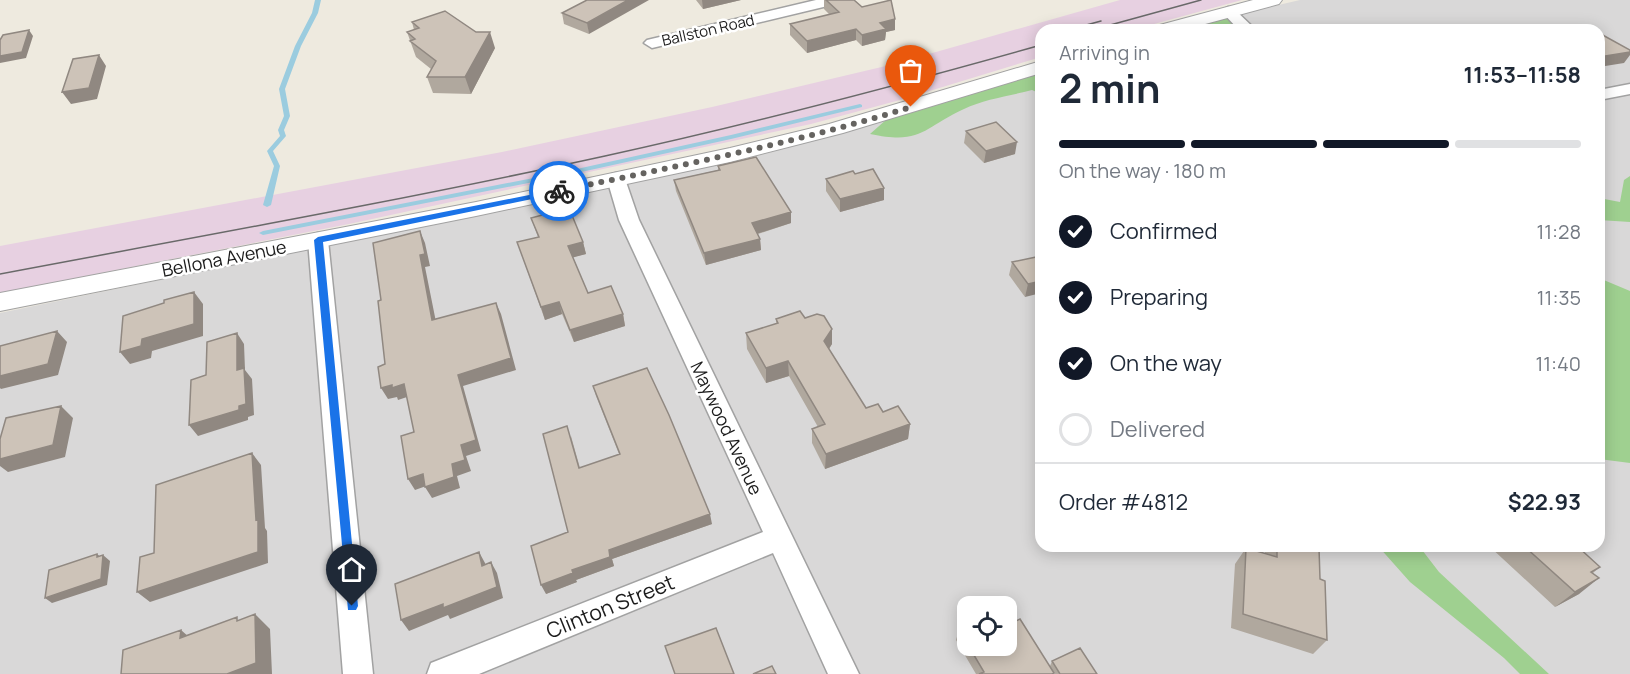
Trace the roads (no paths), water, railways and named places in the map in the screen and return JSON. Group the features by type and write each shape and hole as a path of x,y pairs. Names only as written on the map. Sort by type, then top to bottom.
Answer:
{"street":[{"name":"Ballston Road","path":"652,43 792,4 835,0"},
{"path":"1183,24 1273,0"},
{"path":"1228,11 1242,24"},
{"name":"Bellona Avenue","path":"0,302 616,179 836,129 1035,70"},
{"path":"1605,94 1630,89"},
{"name":"Maywood Avenue","path":"616,179 629,220 844,674"},
{"path":"318,240 358,674"},
{"name":"Clinton Street","path":"442,674 779,538"}],"waterway":[{"path":"267,205 277,166 270,151 283,136 281,130 287,116 282,89 298,46 315,13 318,0"},
{"path":"263,233 554,176 860,106"}],"tram line":[{"path":"1114,24 1201,0"},
{"path":"1090,24 1101,21"},
{"path":"0,274 379,203 605,156 823,104 1035,47"}]}
